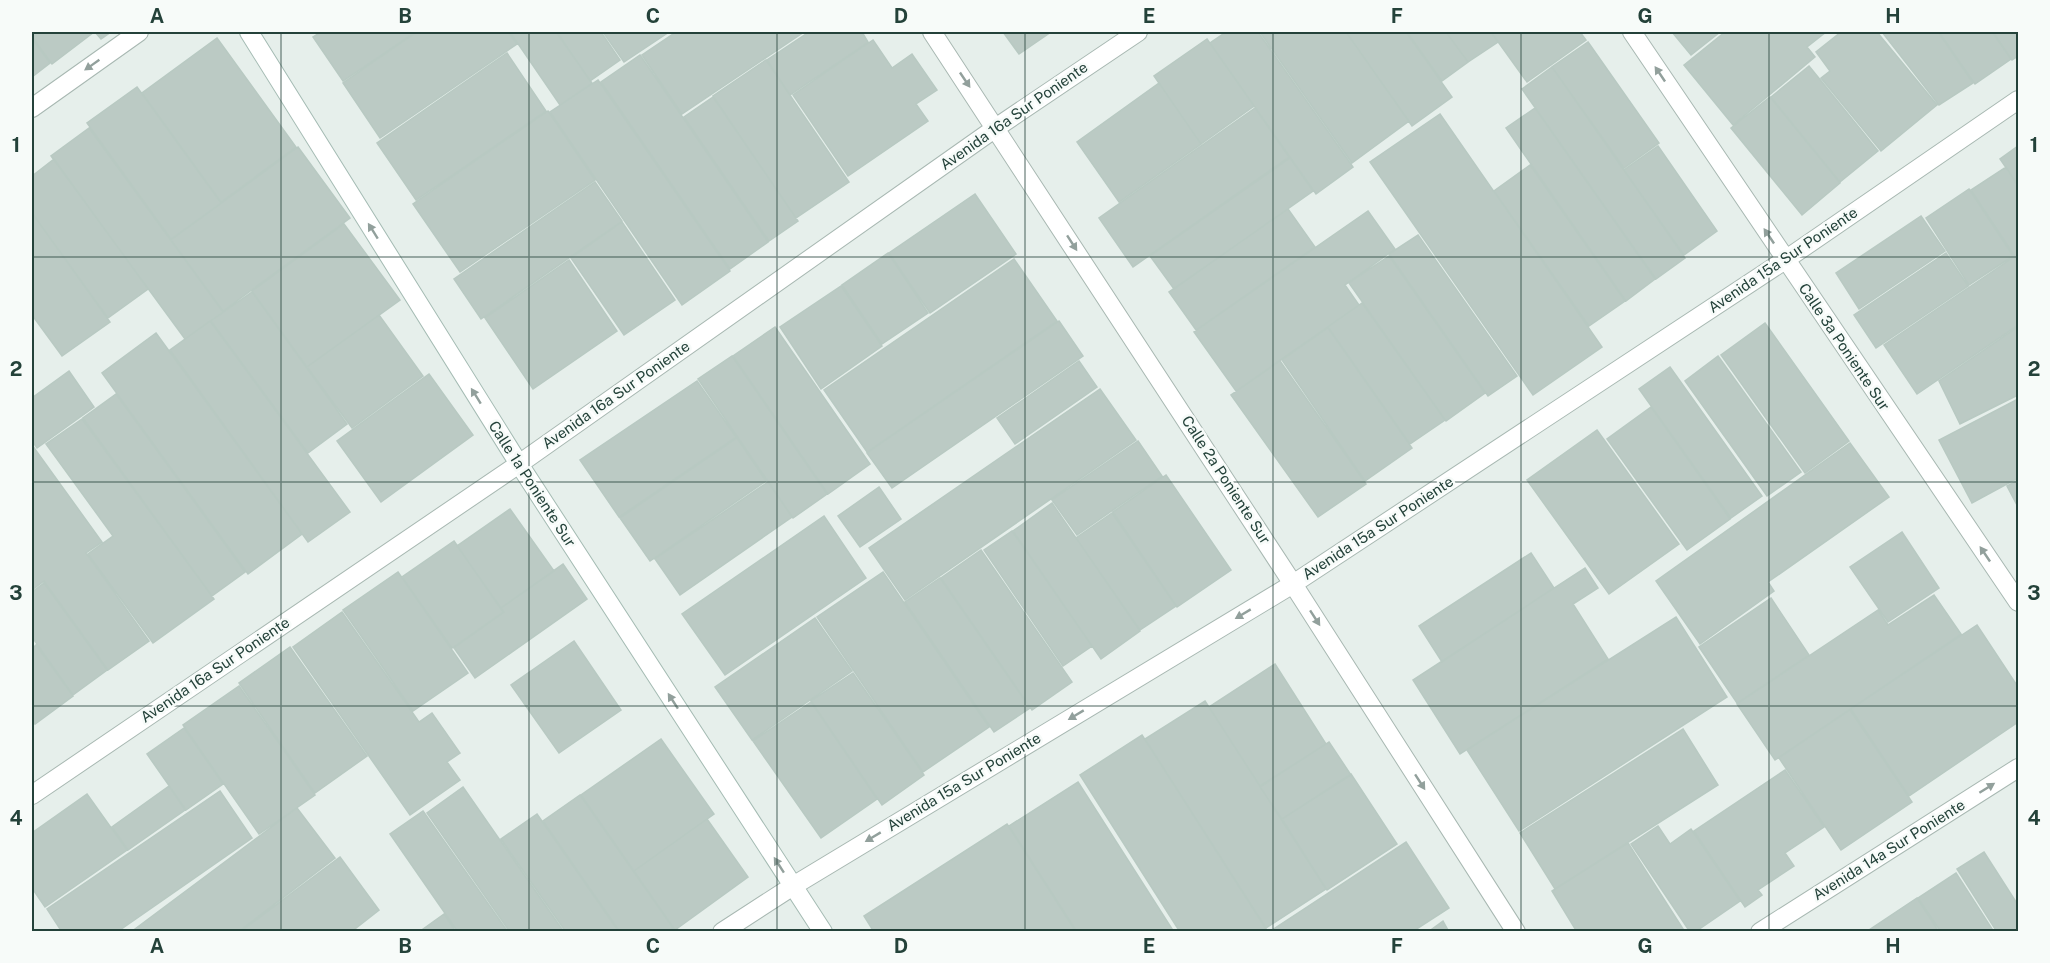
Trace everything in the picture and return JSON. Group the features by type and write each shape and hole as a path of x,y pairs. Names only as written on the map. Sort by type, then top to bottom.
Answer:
{"street":[{"path":"32,108 139,32"},
{"name":"Calle 1a Poniente Sur","path":"249,32 519,464 823,932"},
{"name":"Calle 2a Poniente Sur","path":"932,32 997,127 1516,932"},
{"name":"Avenida 16a Sur Poniente","path":"32,795 519,464 997,127 1138,32"},
{"name":"Calle 3a Poniente Sur","path":"1632,32 2019,602"},
{"name":"Avenida 15a Sur Poniente","path":"722,932 793,886 1293,584 1785,260 2019,100"},
{"name":"Avenida 14a Sur Poniente","path":"1760,932 2019,768"}],"building":[{"path":"32,32 94,32 52,64 32,37"},
{"path":"95,32 111,32 101,39"},
{"path":"321,32 415,32 343,81 313,37"},
{"path":"417,32 508,32 517,44 380,138 343,83"},
{"path":"510,32 556,32 592,83 560,105"},
{"path":"557,32 601,32 620,60 590,81"},
{"path":"603,32 669,32 624,62"},
{"path":"676,32 804,32 682,114 642,55"},
{"path":"809,32 862,32 868,42 790,95 767,60"},
{"path":"1003,32 1051,32 1019,54"},
{"path":"1226,32 1258,32 1353,167 1316,194 1210,43"},
{"path":"1260,32 1346,32 1409,121 1352,163"},
{"path":"1346,32 1406,32 1452,97 1412,126"},
{"path":"1407,32 1446,32 1468,62 1442,81"},
{"path":"1446,32 1491,32 1498,42 1468,62"},
{"path":"1491,32 1580,32 1586,40 1527,82"},
{"path":"1672,32 1720,32 1691,55"},
{"path":"1725,32 1826,32 1807,47 1815,57 1733,125 1684,65"},
{"path":"1841,32 1877,32 1937,105 1881,151 1821,78 1830,71 1816,52"},
{"path":"1882,32 1938,32 1973,83 1939,105"},
{"path":"1939,32 1992,32 2011,59 1975,84"},
{"path":"1993,32 2018,32 2018,56 2012,60"},
{"path":"217,38 296,147 221,202 142,93"},
{"path":"32,39 50,63 32,77"},
{"path":"1207,39 1254,106 1201,144 1154,76"},
{"path":"873,40 892,68 912,54 937,90 916,104 928,121 848,176 793,95"},
{"path":"1588,42 1659,143 1624,168 1552,67"},
{"path":"507,53 546,111 416,200 377,143"},
{"path":"640,55 768,242 730,269 601,82"},
{"path":"766,60 849,182 796,218 713,96"},
{"path":"1809,66 1878,151 1840,182 1771,97"},
{"path":"1552,67 1685,258 1656,279 1522,89"},
{"path":"598,80 730,271 682,305 550,112"},
{"path":"1159,83 1201,144 1119,202 1077,142"},
{"path":"137,87 221,203 171,239 87,123"},
{"path":"713,97 798,221 769,241 684,117"},
{"path":"1770,97 1840,183 1802,215 1731,128"},
{"path":"1255,108 1289,157 1133,267 1099,218"},
{"path":"1535,108 1655,279 1626,301 1506,128"},
{"path":"548,111 595,180 460,272 413,204"},
{"path":"1440,114 1602,347 1533,395 1370,162"},
{"path":"89,128 223,312 185,339 51,156"},
{"path":"1658,146 1717,231 1684,255 1624,170"},
{"path":"2018,146 2018,185 2000,159"},
{"path":"298,147 350,218 223,311 171,240"},
{"path":"1290,158 1313,191 1174,289 1150,256"},
{"path":"54,159 148,289 108,318 32,213 32,176"},
{"path":"1530,165 1625,301 1589,326 1494,191"},
{"path":"2006,167 2018,186 2018,261 1971,190"},
{"path":"595,182 622,221 481,319 454,279"},
{"path":"1969,189 2013,256 1969,285 1926,218"},
{"path":"975,194 1016,254 930,313 889,253"},
{"path":"1288,209 1315,247 1196,330 1169,292"},
{"path":"1368,211 1395,249 1345,285 1359,305 1236,391 1194,332"},
{"path":"32,213 110,322 62,356 32,315"},
{"path":"1921,216 1945,251 1859,309 1836,273"},
{"path":"622,222 675,300 624,335 571,258"},
{"path":"344,224 400,300 307,367 252,291"},
{"path":"1418,235 1517,376 1488,396 1389,254"},
{"path":"888,253 928,313 882,344 842,285"},
{"path":"1946,253 1968,286 1876,348 1854,315"},
{"path":"1389,256 1485,393 1446,421 1349,283"},
{"path":"2014,257 2018,263 2018,325 1917,394 1884,345"},
{"path":"1014,259 1057,321 867,452 824,390"},
{"path":"569,260 617,331 533,389 485,318"},
{"path":"841,286 882,346 821,389 780,327"},
{"path":"252,292 347,424 308,453 211,321"},
{"path":"1362,303 1445,420 1410,444 1328,327"},
{"path":"379,315 423,376 352,428 307,367"},
{"path":"210,321 350,512 308,542 170,350"},
{"path":"1059,321 1083,356 892,488 867,453"},
{"path":"1765,323 1849,441 1805,473 1721,355"},
{"path":"775,327 870,464 828,494 733,356"},
{"path":"2018,327 2018,395 1960,424 1939,381"},
{"path":"1328,328 1412,448 1365,481 1282,360"},
{"path":"156,333 302,534 248,574 102,373"},
{"path":"732,356 827,494 793,518 698,379"},
{"path":"1718,356 1801,472 1767,496 1685,381"},
{"path":"1079,361 1097,387 1015,444 997,418"},
{"path":"1280,361 1366,484 1318,517 1231,395"},
{"path":"1670,367 1762,496 1731,518 1639,389"},
{"path":"69,371 94,407 37,448 32,441 32,398"},
{"path":"429,374 473,435 381,502 337,441"},
{"path":"697,381 736,437 619,517 580,460"},
{"path":"1100,389 1136,440 905,600 869,548"},
{"path":"116,394 245,572 212,596 83,418"},
{"path":"2018,399 2018,478 1972,503 1939,440"},
{"path":"1651,407 1730,519 1687,550 1607,439"},
{"path":"82,419 214,599 153,643 88,554 113,536 46,444"},
{"path":"1597,430 1679,544 1609,594 1527,480"},
{"path":"737,438 766,481 650,561 620,518"},
{"path":"1138,441 1162,476 1077,535 1052,500"},
{"path":"1850,443 1889,497 1768,582 1774,591 1700,644 1656,581"},
{"path":"32,445 102,542 86,553 149,641 108,670 44,581 32,590"},
{"path":"1166,475 1231,570 1177,607 1113,512"},
{"path":"2018,480 2018,507 2007,486"},
{"path":"768,482 792,517 680,595 655,559"},
{"path":"879,487 901,519 860,547 838,516"},
{"path":"1052,503 1140,631 1101,659 1013,531"},
{"path":"510,509 554,571 501,608 457,546"},
{"path":"1112,513 1176,606 1140,630 1076,538"},
{"path":"824,516 866,578 725,675 682,614"},
{"path":"1012,531 1092,646 1063,666 984,550"},
{"path":"1902,532 1939,588 1888,622 1850,567"},
{"path":"454,541 503,612 452,648 402,577"},
{"path":"981,550 1072,682 1032,710 941,578"},
{"path":"1531,553 1554,588 1442,662 1419,626"},
{"path":"563,564 587,599 475,678 454,648 504,612 501,608"},
{"path":"1585,568 1598,588 1573,604 1608,659 1460,754 1413,680"},
{"path":"398,572 468,673 413,711 343,610"},
{"path":"883,572 989,727 923,772 817,617"},
{"path":"940,578 1030,708 994,732 905,602"},
{"path":"44,583 107,670 73,695 32,637 32,592"},
{"path":"1934,595 1961,634 1775,760 1737,704 1878,610 1888,625"},
{"path":"1771,598 1809,655 1737,703 1699,647"},
{"path":"342,612 419,722 432,713 460,753 447,762 460,780 410,815 293,647"},
{"path":"1676,617 1727,697 1519,831 1467,750"},
{"path":"815,618 852,671 752,740 715,687"},
{"path":"1977,625 2018,687 2018,722 1909,796 1851,709"},
{"path":"574,641 621,710 559,753 511,685"},
{"path":"36,645 73,696 35,724 32,718 32,649"},
{"path":"290,647 367,756 315,793 239,683"},
{"path":"1275,664 1326,744 1260,786 1209,707"},
{"path":"853,673 924,775 882,805 811,701"},
{"path":"239,686 315,795 259,834 183,725"},
{"path":"1205,701 1326,889 1266,928 1145,739"},
{"path":"811,702 877,799 821,838 753,741"},
{"path":"1850,710 1912,802 1841,850 1779,758"},
{"path":"184,728 223,784 186,810 147,754"},
{"path":"1683,729 1718,785 1555,889 1520,833"},
{"path":"1142,735 1266,929 1261,932 1180,932 1080,775"},
{"path":"661,739 714,814 634,871 581,795"},
{"path":"1329,742 1351,775 1282,819 1260,787"},
{"path":"1785,770 1824,827 1785,853 1794,866 1758,890 1762,895 1745,907 1694,831"},
{"path":"1351,774 1397,844 1327,890 1282,819"},
{"path":"1078,782 1174,932 1077,932 1009,826"},
{"path":"169,786 185,810 128,850 112,827"},
{"path":"463,787 564,932 510,932 427,813"},
{"path":"220,791 252,838 117,932 62,932 47,909"},
{"path":"87,794 127,850 45,907 32,888 32,833"},
{"path":"580,795 673,928 668,932 620,932 543,821"},
{"path":"297,808 335,858 238,932 131,932"},
{"path":"423,811 508,932 458,932 390,834"},
{"path":"537,814 619,932 566,932 501,839"},
{"path":"707,819 748,877 675,930 634,871"},
{"path":"1007,824 1076,932 874,932 864,916"},
{"path":"1658,826 1670,844 1691,829 1740,901 1695,932 1690,932 1631,844"},
{"path":"1406,842 1449,908 1412,932 1269,932"},
{"path":"1628,843 1685,932 1577,932 1552,891"},
{"path":"1984,852 2018,905 2018,932 1997,932 1957,869"},
{"path":"340,857 379,910 351,932 240,932"},
{"path":"1956,873 1994,932 1941,932 1918,898"},
{"path":"1917,898 1939,932 1866,932"},
{"path":"444,914 456,932 419,932"},
{"path":"1443,921 1449,932 1428,932"}]}
